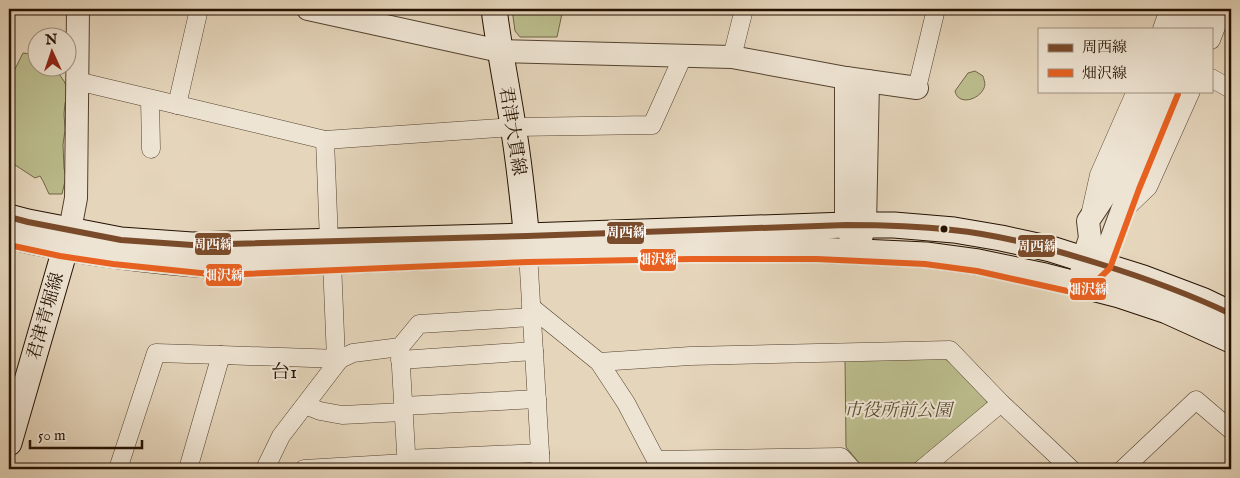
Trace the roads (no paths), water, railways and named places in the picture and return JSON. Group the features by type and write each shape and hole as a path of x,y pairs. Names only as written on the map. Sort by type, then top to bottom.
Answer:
{"main road":[{"name":"君津大貫線","path":"494,9 514,126 528,245"},
{"path":"9,217 68,239"},
{"path":"9,236 41,244 68,239 121,240 330,251 528,245 855,225 902,225 992,236 1050,249 1144,278 1204,301 1231,314"},
{"name":"君津青堀線","path":"9,443 68,239"},
{"path":"528,245 691,250 817,250 926,255 978,262 1045,276 1118,295 1167,311 1231,340"}],"street":[{"path":"68,239 76,198 78,9"},
{"path":"177,105 199,9"},
{"path":"308,9 500,51 732,57 917,88 936,9"},
{"path":"732,57 744,9"},
{"path":"1162,28 1169,9"},
{"path":"1176,28 1183,9"},
{"path":"1195,28 1202,9"},
{"path":"1212,37 1223,9"},
{"path":"77,81 325,140 514,126 652,124 683,56"},
{"path":"857,79 855,225 857,252"},
{"path":"1212,79 1231,89"},
{"path":"1093,262 1088,222 1099,175 1136,92"},
{"path":"1122,212 1122,184 1150,92"},
{"path":"1088,222 1122,184 1169,92"},
{"path":"1080,285 1122,212 1148,187 1191,92"},
{"path":"150,99 151,149"},
{"path":"265,469 281,436 338,359 330,251 325,140"},
{"path":"304,469 406,464 540,461 528,245"},
{"path":"406,464 400,353 419,324 532,312 599,362 626,403 653,465 732,464 841,457 852,469"},
{"path":"599,362 690,356 950,350 1071,469"},
{"path":"118,469 156,353 338,359 353,353 534,351"},
{"path":"188,469 221,355"},
{"path":"305,405 320,411 342,415 537,399"},
{"path":"1130,467 1196,400 1231,430"},
{"path":"922,469 1001,402"}],"district":[{"name":"台1","path":"284,371"}],"park label":[{"name":"市役所前公園","path":"898,410"}]}
